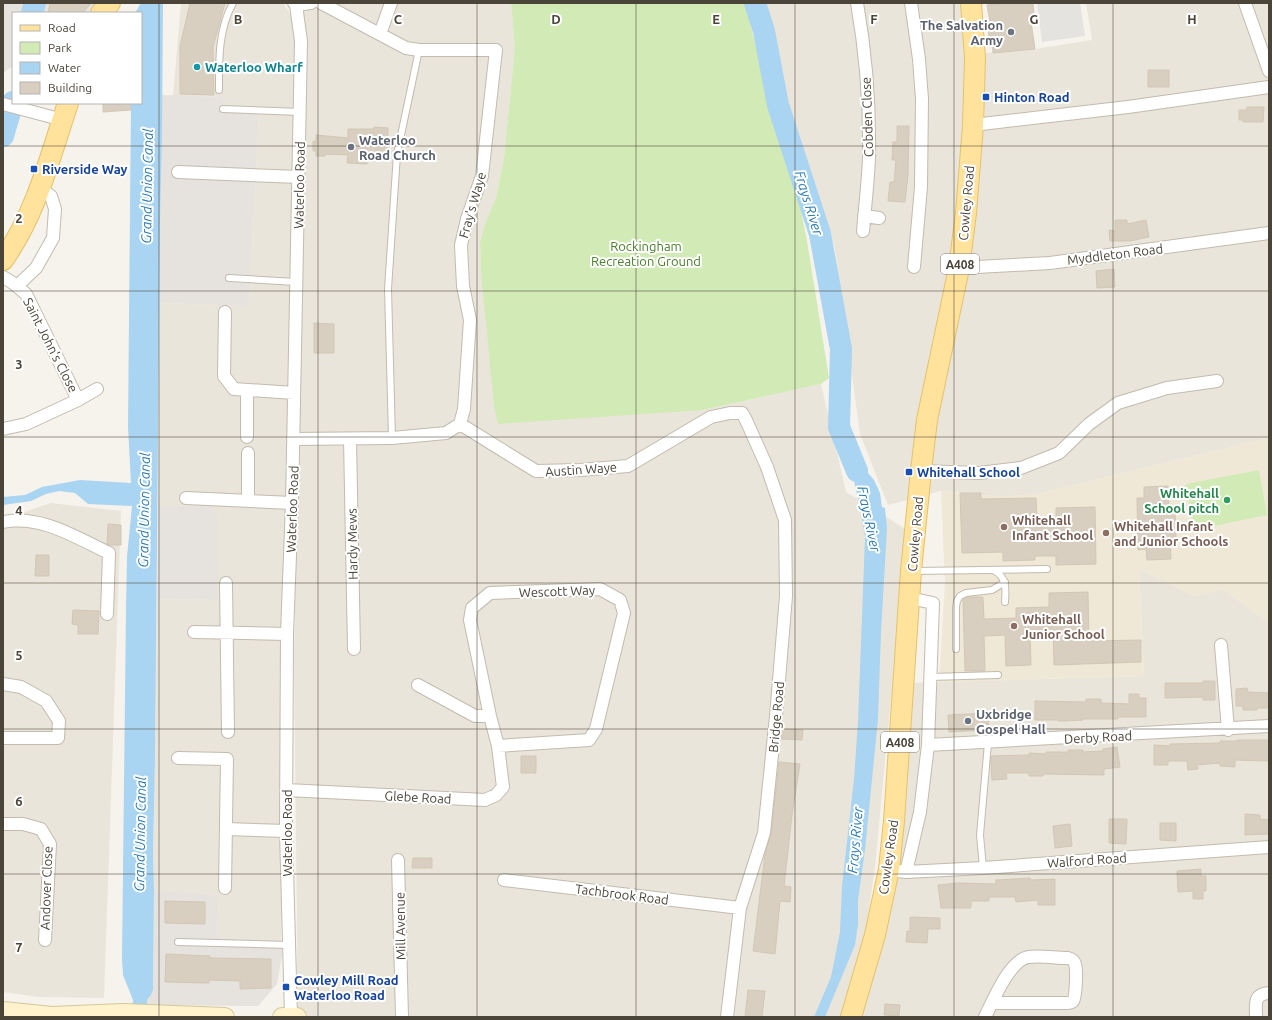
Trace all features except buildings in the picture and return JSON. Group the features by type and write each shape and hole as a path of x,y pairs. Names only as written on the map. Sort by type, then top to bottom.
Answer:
{"main road":[{"path":"102,12 110,3"},
{"name":"Cowley Road","path":"851,1017 875,934 897,870 894,821 911,571 921,471 927,420 959,268 966,213 973,125 975,58 971,3"},
{"path":"3,260 28,220 65,111"}],"street":[{"path":"295,4 311,3"},
{"name":"Fray's Waye","path":"321,3 406,48 419,50 496,50 482,176 467,219 461,245 463,286 470,320 464,410 460,424"},
{"path":"380,34 391,3"},
{"name":"Cobden Close","path":"857,3 863,36 867,89 869,159 863,231"},
{"path":"911,3 918,52 922,99 921,187 914,267"},
{"path":"1246,3 1269,71"},
{"name":"Waterloo Road","path":"290,1017 286,831 287,634 292,503 301,112 301,41 295,4"},
{"path":"973,125 1128,107 1269,87"},
{"path":"3,104 27,110 65,111"},
{"path":"178,172 299,177"},
{"path":"17,286 36,268 53,238 55,209 52,196 39,188"},
{"path":"864,216 879,218"},
{"name":"Myddleton Road","path":"959,268 1050,263 1269,234"},
{"name":"Saint John's Close","path":"3,278 17,286 26,294 78,400"},
{"path":"225,312 224,376 234,389 294,393"},
{"path":"921,471 979,473 1021,468 1059,453 1089,424 1118,403 1167,388 1217,381"},
{"path":"3,429 26,424 78,400 97,389"},
{"path":"247,390 247,437"},
{"name":"Austin Waye","path":"460,424 536,471 580,470 628,466 710,417 730,413 742,413 746,420"},
{"name":"Bridge Road","path":"726,1017 740,908 764,832 786,596 785,520 768,467 746,420"},
{"path":"293,440 392,438 446,433 460,424"},
{"name":"Hardy Mews","path":"350,439 354,649"},
{"path":"248,453 248,501"},
{"path":"186,498 292,503"},
{"path":"3,522 10,520 33,522 57,529 109,553 106,614"},
{"path":"226,583 228,732"},
{"name":"Wescott Way","path":"600,589 620,600 624,613 596,729 589,740 498,746 490,716 470,620 472,608 490,593 600,589"},
{"path":"897,870 920,812 928,745 933,603 909,598"},
{"path":"194,632 287,634"},
{"path":"1221,644 1228,730"},
{"path":"3,684 22,687 46,701 59,721 58,738 3,738"},
{"path":"418,685 475,716 490,716"},
{"name":"Derby Road","path":"928,745 1228,730 1269,726"},
{"name":"Glebe Road","path":"287,790 485,800 496,795 503,787 498,746"},
{"path":"178,758 227,759 225,888"},
{"name":"Andover Close","path":"3,824 22,824 41,829 50,844 45,940"},
{"path":"226,829 286,831"},
{"name":"Walford Road","path":"897,870 983,868 1269,847"},
{"name":"Mill Avenue","path":"398,860 402,1017"},
{"name":"Tachbrook Road","path":"504,880 740,908"},
{"path":"985,1017 998,989 1007,975 1025,958 1068,958 1072,959 1075,963 1075,993 1073,1000 1070,1003 992,1003"},
{"path":"1256,1017 1257,999 1263,993 1269,993"},
{"path":"3,1011 52,1016 152,1013 225,1017"}],"lane":[{"path":"219,90 219,59 222,34 227,14 233,3"},
{"path":"392,438 388,289 397,154 419,50"},
{"path":"223,109 301,112"},
{"path":"229,278 296,282"},
{"path":"911,571 1047,569"},
{"path":"994,570 1002,576 1005,582 1005,602"},
{"path":"956,649 956,608 957,601 960,596 966,593 992,590 1005,582"},
{"path":"930,676 998,675"},
{"path":"983,868 980,835 988,743"},
{"path":"178,942 289,945"}],"shaded area":[{"path":"3,3 104,3 91,12 12,12 12,67 3,73"},
{"path":"181,3 283,3 294,19 296,97 292,198 281,940 217,938 219,895 154,890 153,853 157,599 217,600 211,505 158,506 160,303 249,306 259,114 223,112 223,97 173,96"},
{"path":"299,3 511,3 515,47 504,158 496,198 486,221 480,242 481,271 485,301 703,410 821,384 846,492 907,530 875,867 864,943 844,1017 298,1017 294,661 298,429"},
{"path":"765,3 961,3 964,55 1035,49 1092,40 1086,3 1269,3 1269,438 1041,493 1005,497 941,491 888,505 860,434 835,250 830,230 800,153 778,73 771,25"},
{"path":"1037,3 1080,3 1085,36 1042,42"},
{"path":"162,95 223,97 223,112 259,113 249,306 160,303"},
{"name":"Whitehall Infant and Junior Schools","path":"1269,438 1269,622 1222,589 1195,596 1139,569 1144,676 939,682 945,582 941,491 1005,497 1041,493"},
{"path":"51,503 121,511 104,998 38,997 3,992 3,519"},
{"path":"211,505 217,514 218,600 157,599 158,506"},
{"path":"1139,569 1195,596 1222,589 1269,622 1269,1017 855,1017 882,935 906,683 1144,676"},
{"path":"154,890 219,895 217,938 281,940 282,956 277,984 258,1006 147,1005 147,1000 153,990"}],"green space":[{"name":"Rockingham Recreation Ground","path":"511,3 746,3 780,139 799,201 807,241 829,378 821,384 703,410 498,424 494,406 481,271 480,242 486,221 496,198 504,158 515,47"},
{"name":"Whitehall School pitch","path":"1259,470 1267,515 1195,530 1186,484"}],"water":[{"name":"Grand Union Canal","path":"141,3 163,3 153,853 153,990 147,1000 147,1017 132,1017 133,1000 123,975 122,959 127,557 132,506 88,504 75,493 59,491 46,494 31,501 3,505 3,497 25,495 42,487 80,480 131,483 128,427 131,104 142,104 142,12 136,12"},
{"path":"856,443 868,473 874,480 880,493 882,507 885,508 887,528 878,719 865,850 858,900 858,924 855,945 825,1017 814,1017 831,977 840,932 842,886 854,779 858,722 865,537 854,481 841,445"}],"waterway":[{"path":"32,12 35,3"},
{"name":"Frays River","path":"755,3 764,31 778,105 820,234 841,349 839,427 857,471"},
{"path":"3,136 12,104"}],"place":[{"name":"The Salvation Army","path":"1011,32"},
{"name":"Waterloo Wharf","path":"197,67"},
{"name":"Hinton Road","path":"986,97"},
{"name":"Waterloo Road Church","path":"351,147"},
{"name":"Riverside Way","path":"34,169"},
{"name":"Whitehall School","path":"909,472"},
{"name":"Whitehall School pitch","path":"1227,500"},
{"name":"Whitehall Infant School","path":"1004,527"},
{"name":"Whitehall Infant and Junior Schools","path":"1106,533"},
{"name":"Whitehall Junior School","path":"1014,626"},
{"name":"Uxbridge Gospel Hall","path":"968,721"},
{"name":"Cowley Mill Road Waterloo Road","path":"286,987"}]}
